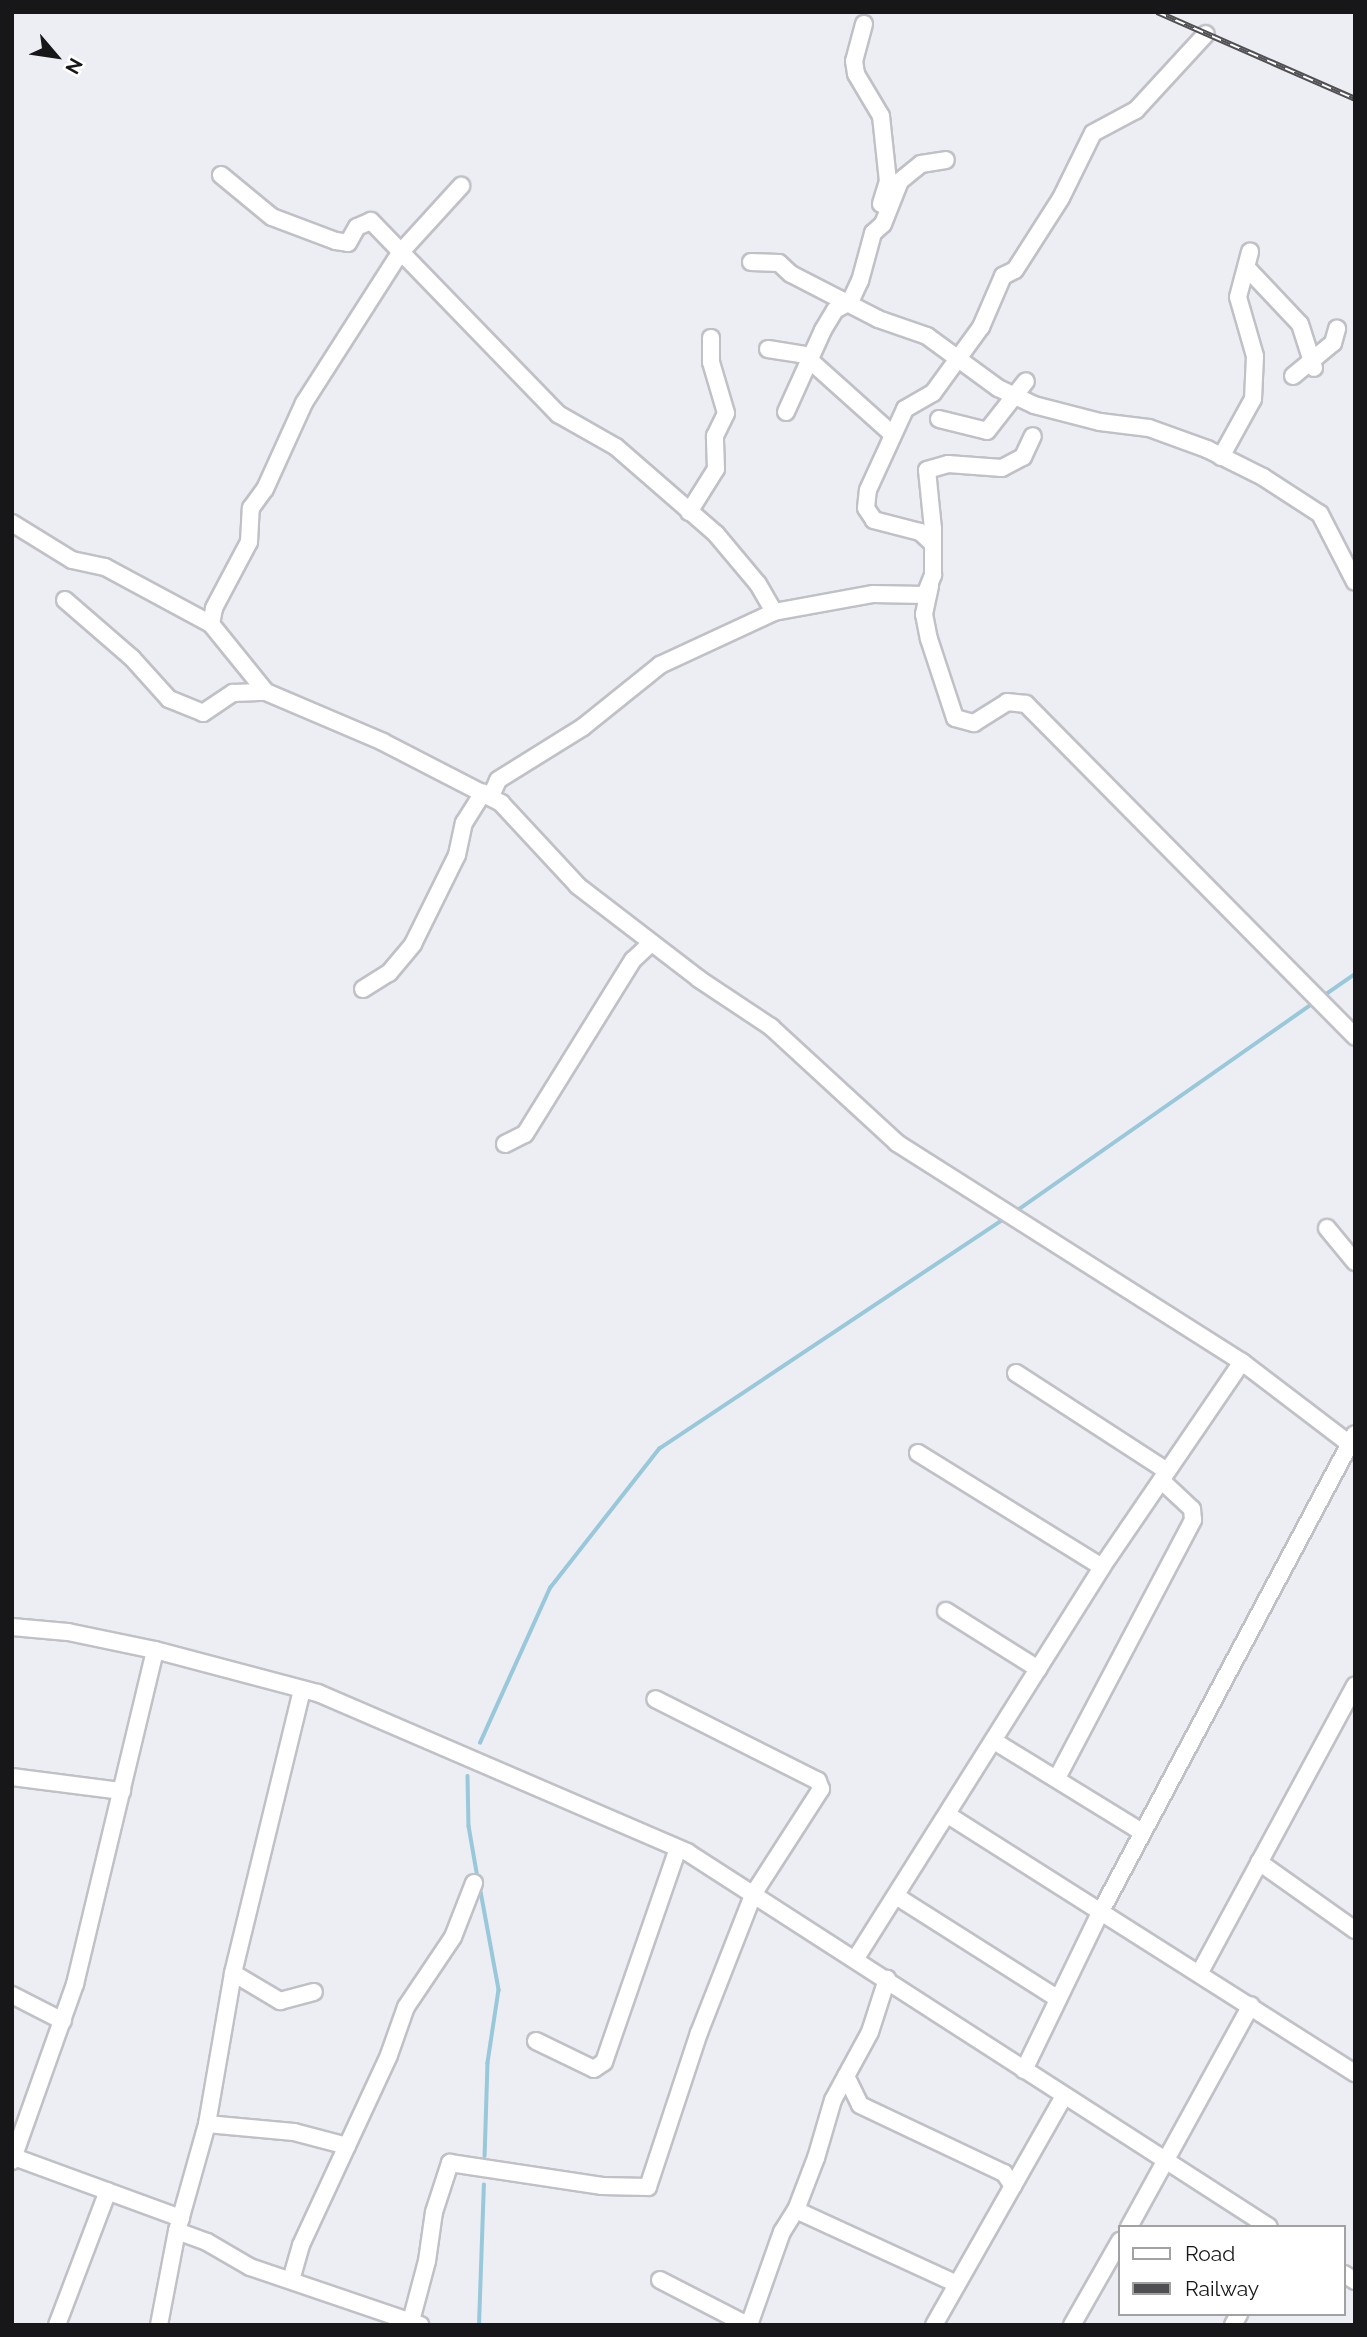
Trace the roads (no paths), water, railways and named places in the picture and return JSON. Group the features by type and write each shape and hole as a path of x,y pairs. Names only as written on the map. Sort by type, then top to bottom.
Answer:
{"street":[{"path":"786,412 835,310 850,302 888,181 881,116 856,74 854,61 864,24"},
{"path":"933,544 920,532 874,520 866,508 868,490 892,433 905,409 933,393 987,316 1003,276 1015,270 1061,198 1093,133 1136,110 1206,34"},
{"path":"873,233 883,224 900,181 909,170 946,160"},
{"path":"221,176 272,217 336,242 348,243 356,227 371,221 400,253 443,290 513,372 558,414 617,447 716,534 758,584 774,612"},
{"path":"211,624 214,608 249,542 251,509 265,489 304,403 400,253 461,187"},
{"path":"1220,457 1253,399 1255,356 1238,297 1248,260 1300,324 1313,363"},
{"path":"751,262 779,263 791,274 850,302 878,319 927,336 1012,394 1083,418 1149,428 1263,477 1320,514 1354,576"},
{"path":"1293,376 1313,363 1332,343 1337,329"},
{"path":"689,512 716,469 715,436 726,413 711,362 711,338"},
{"path":"768,349 810,360 892,433"},
{"path":"939,419 987,431 1012,394 1026,381"},
{"path":"1033,436 1023,457 1002,468 948,464 927,470 933,544 930,586 924,614 955,718 974,723 1007,702 1026,704 1355,1037"},
{"path":"12,523 72,560 106,567 211,624 266,692"},
{"path":"363,989 389,973 413,944 457,855 464,823 498,780 583,727 660,664 774,612 873,594 925,595 930,586"},
{"path":"65,600 132,658 160,692 188,707 207,712 233,693 266,692 333,719 487,794 569,878 651,943 771,1027 897,1143 1013,1213 1241,1362 1353,1442 1142,1832 1024,2070"},
{"path":"505,1144 525,1134 633,960 651,943"},
{"path":"1327,1228 1355,1262"},
{"path":"856,1958 1101,1567 1241,1362"},
{"path":"1016,1373 1164,1475 1192,1509 1193,1520 1057,1778"},
{"path":"918,1453 1101,1567"},
{"path":"946,1611 1038,1669"},
{"path":"12,1627 68,1632 155,1650 302,1689 678,1848 856,1958 1024,2070 1266,2225"},
{"path":"155,1650 63,2021 13,2159 108,2191 179,2224 250,2267 416,2323 434,2213 450,2164 602,2186 648,2187 699,2033 754,1893 821,1783 655,1699"},
{"path":"1199,1974 1355,1685"},
{"path":"159,2325 179,2224 207,2123 233,1973 302,1689"},
{"path":"994,1741 1142,1832"},
{"path":"12,1777 122,1791"},
{"path":"948,1815 1355,2073"},
{"path":"537,2041 594,2069 604,2062 678,1848"},
{"path":"1259,1862 1355,1930"},
{"path":"291,2280 301,2245 347,2146 406,2007 453,1937 474,1883"},
{"path":"896,1896 1058,1999"},
{"path":"233,1973 280,2001 314,1992"},
{"path":"660,2280 748,2325 782,2232 796,2210 829,2115 870,2032 887,1979"},
{"path":"12,1995 63,2021"},
{"path":"1130,2225 1251,2005"},
{"path":"846,2076 860,2105 1004,2173 1013,2186"},
{"path":"934,2325 1064,2096"},
{"path":"829,2115 860,2105"},
{"path":"207,2123 294,2132 347,2146"},
{"path":"1004,2173 1023,2169"},
{"path":"57,2325 108,2191"},
{"path":"796,2210 957,2284"},
{"path":"1072,2325 1118,2244"}],"waterway":[{"path":"1322,997 1355,974"},
{"path":"1015,1212 1313,1003"},
{"path":"480,1743 550,1588 659,1449 1006,1218"},
{"path":"468,1776 469,1826 478,1878"},
{"path":"480,1886 499,1990 488,2063 485,2156"},
{"path":"479,2325 484,2185"}],"railway":[{"path":"1157,12 1355,99"}]}
